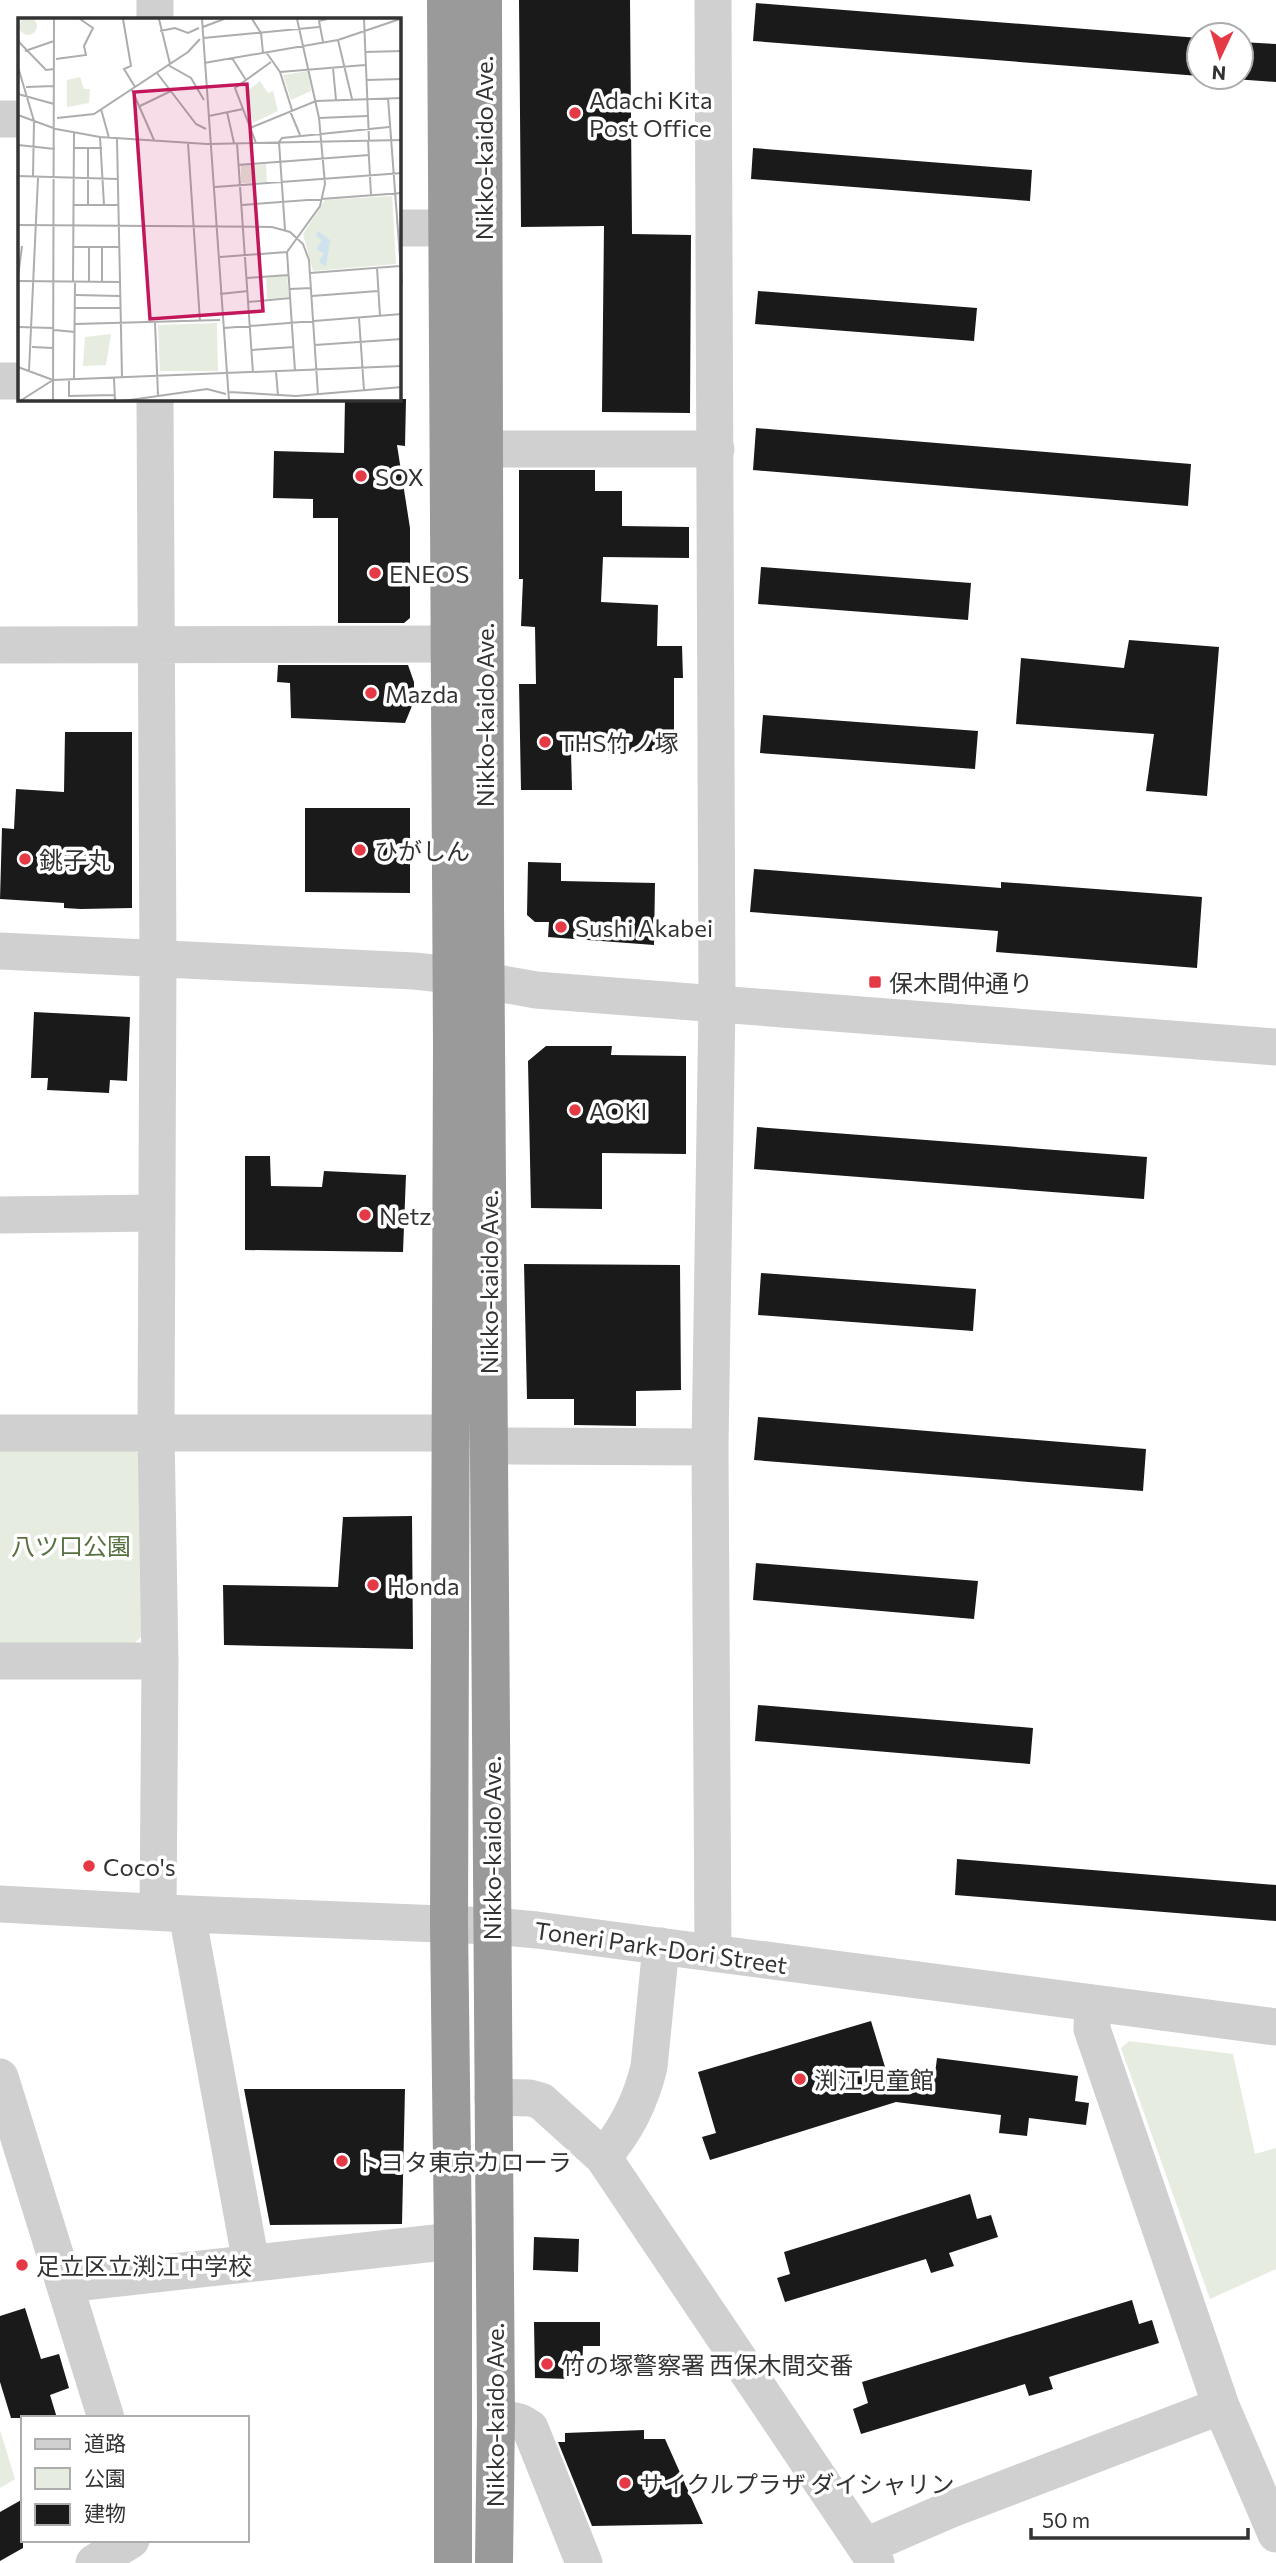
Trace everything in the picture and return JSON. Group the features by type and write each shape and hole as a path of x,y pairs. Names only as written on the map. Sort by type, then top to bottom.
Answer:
{"highway":[{"name":"Nikko-kaido Ave.","path":"446,0 483,449 469,979 450,1433 449,1924 453,2563"},
{"name":"Nikko-kaido Ave.","path":"483,0 465,228 449,644 469,979 489,1446 496,2417 494,2563"}],"street":[{"path":"155,0 155,18"},
{"path":"713,0 717,1003 710,1447 713,1953"},
{"path":"0,119 18,119"},
{"path":"401,228 465,228"},
{"path":"0,381 18,381"},
{"path":"155,401 158,958 156,1432 160,1661 172,1913 251,2263"},
{"path":"483,449 716,449"},
{"path":"0,645 449,644"},
{"path":"0,951 414,971 536,990 1276,1047"},
{"path":"0,1215 156,1213"},
{"path":"0,1433 450,1433"},
{"path":"489,1446 710,1447"},
{"path":"0,1661 160,1661"},
{"name":"Toneri Park-Dori Street","path":"0,1904 492,1926 1276,2027"},
{"path":"603,2157 619,2139 644,2085 649,2067 661,1946"},
{"path":"1093,2005 1092,2029 1222,2406 1276,2534"},
{"path":"0,2077 105,2416"},
{"path":"493,2097 541,2101 603,2157 871,2555 949,2510 1222,2406"},
{"path":"65,2284 453,2241"},
{"path":"496,2417 520,2422 530,2428 584,2563"},
{"path":"94,2563 128,2542"}],"green space":[{"name":"八ツ口公園","path":"123,1444 141,1454 143,1635 130,1647 0,1649 0,1445"},
{"path":"1129,2041 1233,2054 1255,2154 1276,2148 1276,2269 1210,2299 1121,2048"},
{"path":"0,2430 15,2479 0,2488"}],"building":[{"name":"Adachi Kita Post Office","path":"519,0 630,0 632,234 691,235 690,413 602,412 604,226 521,227"},
{"path":"756,3 1185,37 1185,75 753,41"},
{"path":"1255,43 1276,44 1276,82 1255,80"},
{"path":"753,148 1032,170 1030,201 751,179"},
{"path":"758,291 977,308 974,341 755,324"},
{"path":"406,399 405,446 397,445 410,528 410,618 404,623 338,623 338,518 313,518 313,499 273,498 274,451 344,453 345,401"},
{"path":"756,428 1191,464 1188,506 753,470"},
{"path":"519,470 595,470 595,491 622,491 622,526 689,527 689,558 603,557 601,602 658,605 657,646 682,646 683,678 674,678 674,751 571,751 572,790 521,790 519,684 536,684 535,627 521,626 523,579 519,579"},
{"path":"761,567 971,583 968,620 758,604"},
{"path":"1129,640 1219,647 1207,796 1146,791 1154,734 1016,724 1021,658 1124,668"},
{"path":"278,665 408,665 414,682 414,701 405,723 291,718 290,683 277,682"},
{"path":"763,715 978,731 975,769 760,753"},
{"path":"65,732 132,732 132,908 64,908 64,903 0,899 2,828 14,829 16,789 64,792"},
{"path":"305,808 410,808 410,893 305,892"},
{"path":"528,862 561,863 561,881 655,883 654,945 548,937 549,922 535,922 527,915"},
{"path":"754,869 1001,888 1001,882 1202,897 1197,968 996,952 998,931 750,912"},
{"path":"34,1012 130,1017 127,1081 110,1080 109,1093 47,1090 48,1078 31,1078"},
{"path":"546,1046 612,1046 611,1055 686,1056 686,1154 602,1153 602,1209 531,1208 528,1061"},
{"path":"757,1127 1147,1157 1144,1199 754,1169"},
{"path":"245,1156 270,1156 271,1186 322,1187 324,1171 406,1175 403,1252 245,1250"},
{"path":"524,1264 680,1265 681,1390 636,1391 636,1426 574,1425 574,1399 527,1399"},
{"path":"761,1273 976,1289 973,1331 758,1315"},
{"path":"758,1417 1146,1449 1143,1491 754,1460"},
{"path":"412,1516 413,1649 224,1645 223,1585 338,1587 343,1517"},
{"path":"756,1563 978,1581 974,1619 753,1600"},
{"path":"758,1705 1033,1728 1030,1764 755,1741"},
{"path":"957,1859 1276,1885 1276,1921 955,1895"},
{"path":"871,2021 889,2080 897,2078 934,2082 937,2058 1078,2076 1075,2101 1089,2103 1086,2125 1029,2118 1027,2136 999,2133 1001,2115 896,2102 710,2160 702,2137 716,2133 698,2072"},
{"path":"244,2089 405,2089 402,2224 270,2225"},
{"path":"970,2194 977,2219 991,2215 998,2237 949,2253 954,2266 931,2273 926,2259 785,2302 777,2278 790,2274 784,2252"},
{"path":"534,2237 579,2239 578,2272 533,2270"},
{"path":"1132,2300 1139,2324 1152,2320 1159,2343 1049,2377 1053,2389 1029,2396 1025,2384 861,2434 853,2409 868,2403 862,2382"},
{"path":"25,2308 41,2359 59,2354 69,2388 50,2395 56,2416 11,2418 0,2382 0,2316"},
{"path":"534,2322 600,2322 600,2346 583,2346 582,2375 571,2375 571,2379 535,2378"},
{"name":"サイクルプラザ ダイシャリン","path":"644,2430 644,2439 665,2439 703,2524 592,2526 558,2442 565,2442 565,2433"},
{"path":"21,2500 23,2548 0,2561 0,2512"}],"place":[{"name":"Adachi Kita Post Office","path":"575,113"},
{"name":"SOX","path":"361,476"},
{"name":"ENEOS","path":"375,573"},
{"name":"Mazda","path":"371,693"},
{"name":"THS竹ノ塚","path":"545,742"},
{"name":"ひがしん","path":"360,850"},
{"name":"銚子丸","path":"25,859"},
{"name":"Sushi Akabei","path":"561,927"},
{"name":"保木間仲通り","path":"875,982"},
{"name":"AOKI","path":"575,1110"},
{"name":"Netz","path":"365,1215"},
{"name":"Honda","path":"373,1585"},
{"name":"Coco's","path":"89,1866"},
{"name":"渕江児童館","path":"800,2079"},
{"name":"トヨタ東京カローラ","path":"342,2161"},
{"name":"足立区立渕江中学校","path":"22,2265"},
{"name":"竹の塚警察署 西保木間交番","path":"547,2364"},
{"name":"サイクルプラザ ダイシャリン","path":"625,2483"}]}
